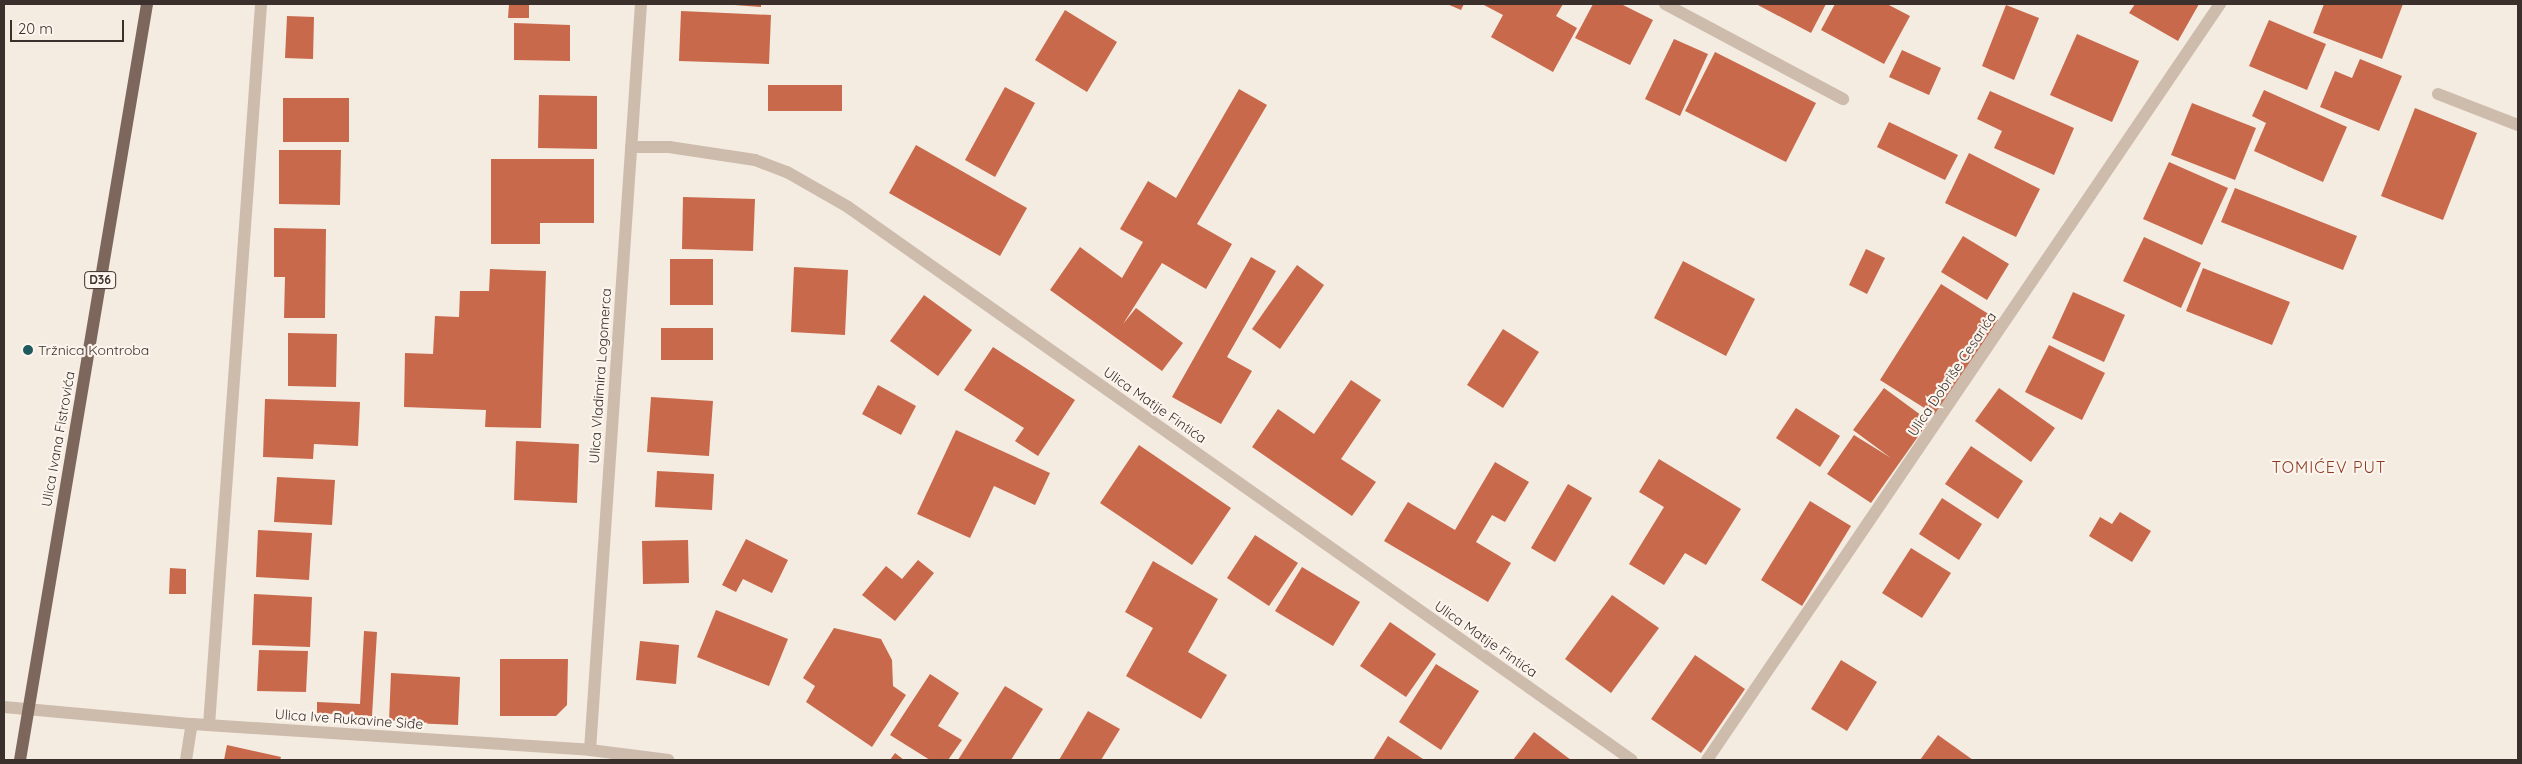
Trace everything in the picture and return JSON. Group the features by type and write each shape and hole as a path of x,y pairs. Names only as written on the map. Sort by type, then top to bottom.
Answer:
{"main road":[{"name":"Ulica Ivana Fistrovića","path":"20,760 147,4"}],"street":[{"path":"209,725 261,4"},
{"name":"Ulica Vladimira Logomerca","path":"590,750 641,4"},
{"path":"1665,4 1843,99"},
{"name":"Ulica Dobriše Cesarića","path":"1707,760 2220,4"},
{"path":"2438,94 2518,125"},
{"name":"Ulica Matije Fintića","path":"631,146 669,147 755,160 787,172 848,206 1632,760"},
{"name":"Ulica Ive Rukavine Siđe","path":"4,707 192,724 590,750 668,760"},
{"path":"186,760 192,724"}],"building":[{"path":"509,4 529,4 529,18 508,18"},
{"path":"721,4 761,4 761,7"},
{"path":"1447,4 1464,4 1461,10"},
{"path":"1482,4 1563,4 1556,16 1577,28 1553,72 1491,37 1503,15"},
{"path":"1593,4 1621,4 1653,20 1630,65 1575,38"},
{"path":"1756,4 1826,4 1811,33"},
{"path":"1835,4 1887,4 1910,16 1884,64 1821,30"},
{"path":"2135,4 2199,4 2178,41 2129,13"},
{"path":"2324,4 2403,4 2382,59 2313,33"},
{"path":"2006,5 2039,18 2014,80 1982,66"},
{"path":"1065,10 1117,42 1087,92 1035,60"},
{"path":"681,11 771,15 769,64 679,61"},
{"path":"287,16 314,17 313,59 285,58"},
{"path":"2269,20 2326,44 2307,90 2249,66"},
{"path":"514,23 570,25 570,61 514,60"},
{"path":"2077,34 2139,61 2112,122 2050,95"},
{"path":"1674,39 1708,54 1680,116 1645,99"},
{"path":"1902,50 1941,68 1929,95 1889,77"},
{"path":"1715,52 1816,103 1786,162 1685,111"},
{"path":"2360,59 2402,76 2379,131 2320,107 2335,71 2352,78"},
{"path":"768,85 842,85 842,111 768,111"},
{"path":"1005,87 1035,103 995,177 965,160"},
{"path":"1239,89 1267,105 1197,224 1232,244 1206,289 1162,263 1123,324 1136,308 1183,343 1162,371 1050,290 1080,247 1122,278 1143,242 1120,229 1148,181 1176,198"},
{"path":"2264,90 2347,127 2323,182 2254,151 2266,123 2252,116"},
{"path":"1990,91 2074,128 2054,175 1994,148 2002,131 1977,119"},
{"path":"539,95 597,96 597,149 538,148"},
{"path":"283,98 349,98 349,142 283,142"},
{"path":"2192,103 2256,128 2235,180 2171,155"},
{"path":"2415,108 2477,133 2443,220 2381,196"},
{"path":"1889,122 1958,155 1945,180 1877,147"},
{"path":"916,145 1027,208 1000,256 889,193"},
{"path":"279,150 341,150 340,205 279,204"},
{"path":"1969,153 2040,189 2016,237 1945,203"},
{"path":"491,159 594,159 594,223 540,223 540,244 491,244"},
{"path":"2169,162 2228,188 2202,245 2143,219"},
{"path":"2235,188 2357,236 2343,270 2221,222"},
{"path":"683,197 755,199 753,251 682,249"},
{"path":"274,228 326,229 325,318 284,318 285,277 274,277"},
{"path":"1963,236 2009,264 1987,300 1941,272"},
{"path":"2144,237 2201,263 2181,308 2123,281"},
{"path":"1866,249 1885,258 1867,294 1849,285"},
{"path":"1251,257 1276,271 1227,357 1252,371 1221,424 1172,397"},
{"path":"670,259 713,259 713,305 670,305"},
{"path":"1683,261 1755,299 1726,356 1654,318"},
{"path":"1297,265 1324,285 1280,349 1252,329"},
{"path":"794,267 848,270 845,335 791,332"},
{"path":"2203,268 2290,302 2272,345 2186,311"},
{"path":"490,269 546,271 541,428 485,427 486,410 404,407 405,353 433,354 435,316 459,317 460,291 489,291"},
{"path":"1941,284 1998,320 1937,416 1880,380"},
{"path":"2073,292 2125,315 2104,362 2052,338"},
{"path":"924,295 972,330 938,376 890,341"},
{"path":"661,328 713,328 713,360 661,360"},
{"path":"1503,329 1539,352 1503,408 1467,385"},
{"path":"288,333 337,334 336,387 288,386"},
{"path":"2049,345 2105,373 2082,420 2025,392"},
{"path":"993,347 1075,400 1038,456 1015,441 1024,428 964,390"},
{"path":"1351,380 1381,400 1341,459 1376,482 1352,516 1252,447 1278,409 1314,434"},
{"path":"878,385 916,406 901,435 862,414"},
{"path":"1884,388 1929,421 1871,503 1827,474 1854,435 1891,458 1853,430"},
{"path":"1999,388 2055,428 2031,462 1975,421"},
{"path":"651,397 713,401 709,456 647,452"},
{"path":"265,399 360,402 358,446 314,444 313,459 263,457"},
{"path":"1796,408 1840,436 1820,467 1776,438"},
{"path":"956,430 1050,473 1035,505 994,486 970,538 917,514"},
{"path":"516,441 579,444 577,503 514,500"},
{"path":"1139,445 1231,508 1192,565 1100,503"},
{"path":"1971,446 2023,481 1998,519 1945,484"},
{"path":"1659,459 1741,509 1706,565 1685,553 1664,585 1629,564 1664,507 1639,492"},
{"path":"1495,462 1529,482 1505,522 1492,515 1476,542 1511,563 1488,602 1384,541 1408,502 1455,530"},
{"path":"657,471 714,474 712,510 655,507"},
{"path":"277,477 335,480 332,525 274,522"},
{"path":"1568,484 1592,498 1555,562 1531,548"},
{"path":"1942,498 1982,524 1959,560 1919,534"},
{"path":"1810,501 1851,526 1802,606 1761,580"},
{"path":"2120,512 2151,531 2132,562 2089,536 2100,517 2112,524"},
{"path":"258,530 312,533 309,580 256,577"},
{"path":"1255,535 1298,563 1269,606 1227,578"},
{"path":"746,539 788,560 772,593 743,579 736,592 722,585"},
{"path":"688,540 689,583 643,584 642,541"},
{"path":"1911,548 1951,573 1922,618 1882,593"},
{"path":"918,560 934,573 895,621 862,595 886,566 902,579"},
{"path":"1153,561 1218,599 1188,652 1227,675 1201,719 1126,676 1153,628 1125,612"},
{"path":"1302,567 1360,602 1333,646 1275,611"},
{"path":"170,568 186,569 186,594 169,594"},
{"path":"254,594 312,597 310,647 252,645"},
{"path":"1612,595 1659,628 1611,693 1565,659"},
{"path":"716,610 788,639 769,686 697,657"},
{"path":"1390,622 1436,654 1406,697 1360,666"},
{"path":"834,628 881,639 892,660 893,686 906,695 872,747 806,702 815,686 803,678"},
{"path":"364,631 377,632 372,716 317,713 317,702 360,704"},
{"path":"640,641 679,645 676,684 636,680"},
{"path":"259,650 308,651 306,692 257,691"},
{"path":"1695,655 1745,689 1701,753 1651,719"},
{"path":"500,659 568,659 567,705 556,716 500,716"},
{"path":"1841,660 1877,682 1847,731 1811,709"},
{"path":"1436,664 1479,691 1441,750 1399,722"},
{"path":"391,673 460,677 458,725 389,722"},
{"path":"930,674 959,693 938,726 962,740 948,760 930,760 890,735"},
{"path":"1005,686 1043,709 1011,760 958,760"},
{"path":"1088,711 1120,729 1101,760 1059,760"},
{"path":"1534,732 1571,760 1513,760"},
{"path":"1938,735 1973,760 1920,760"},
{"path":"1388,736 1423,759 1373,760"},
{"path":"227,745 281,757 280,760 224,760"},
{"path":"895,753 904,760 890,760"}],"place":[{"name":"Tržnica Kontroba","path":"28,350"}],"district":[{"name":"TOMIĆEV PUT","path":"2329,467"}]}
